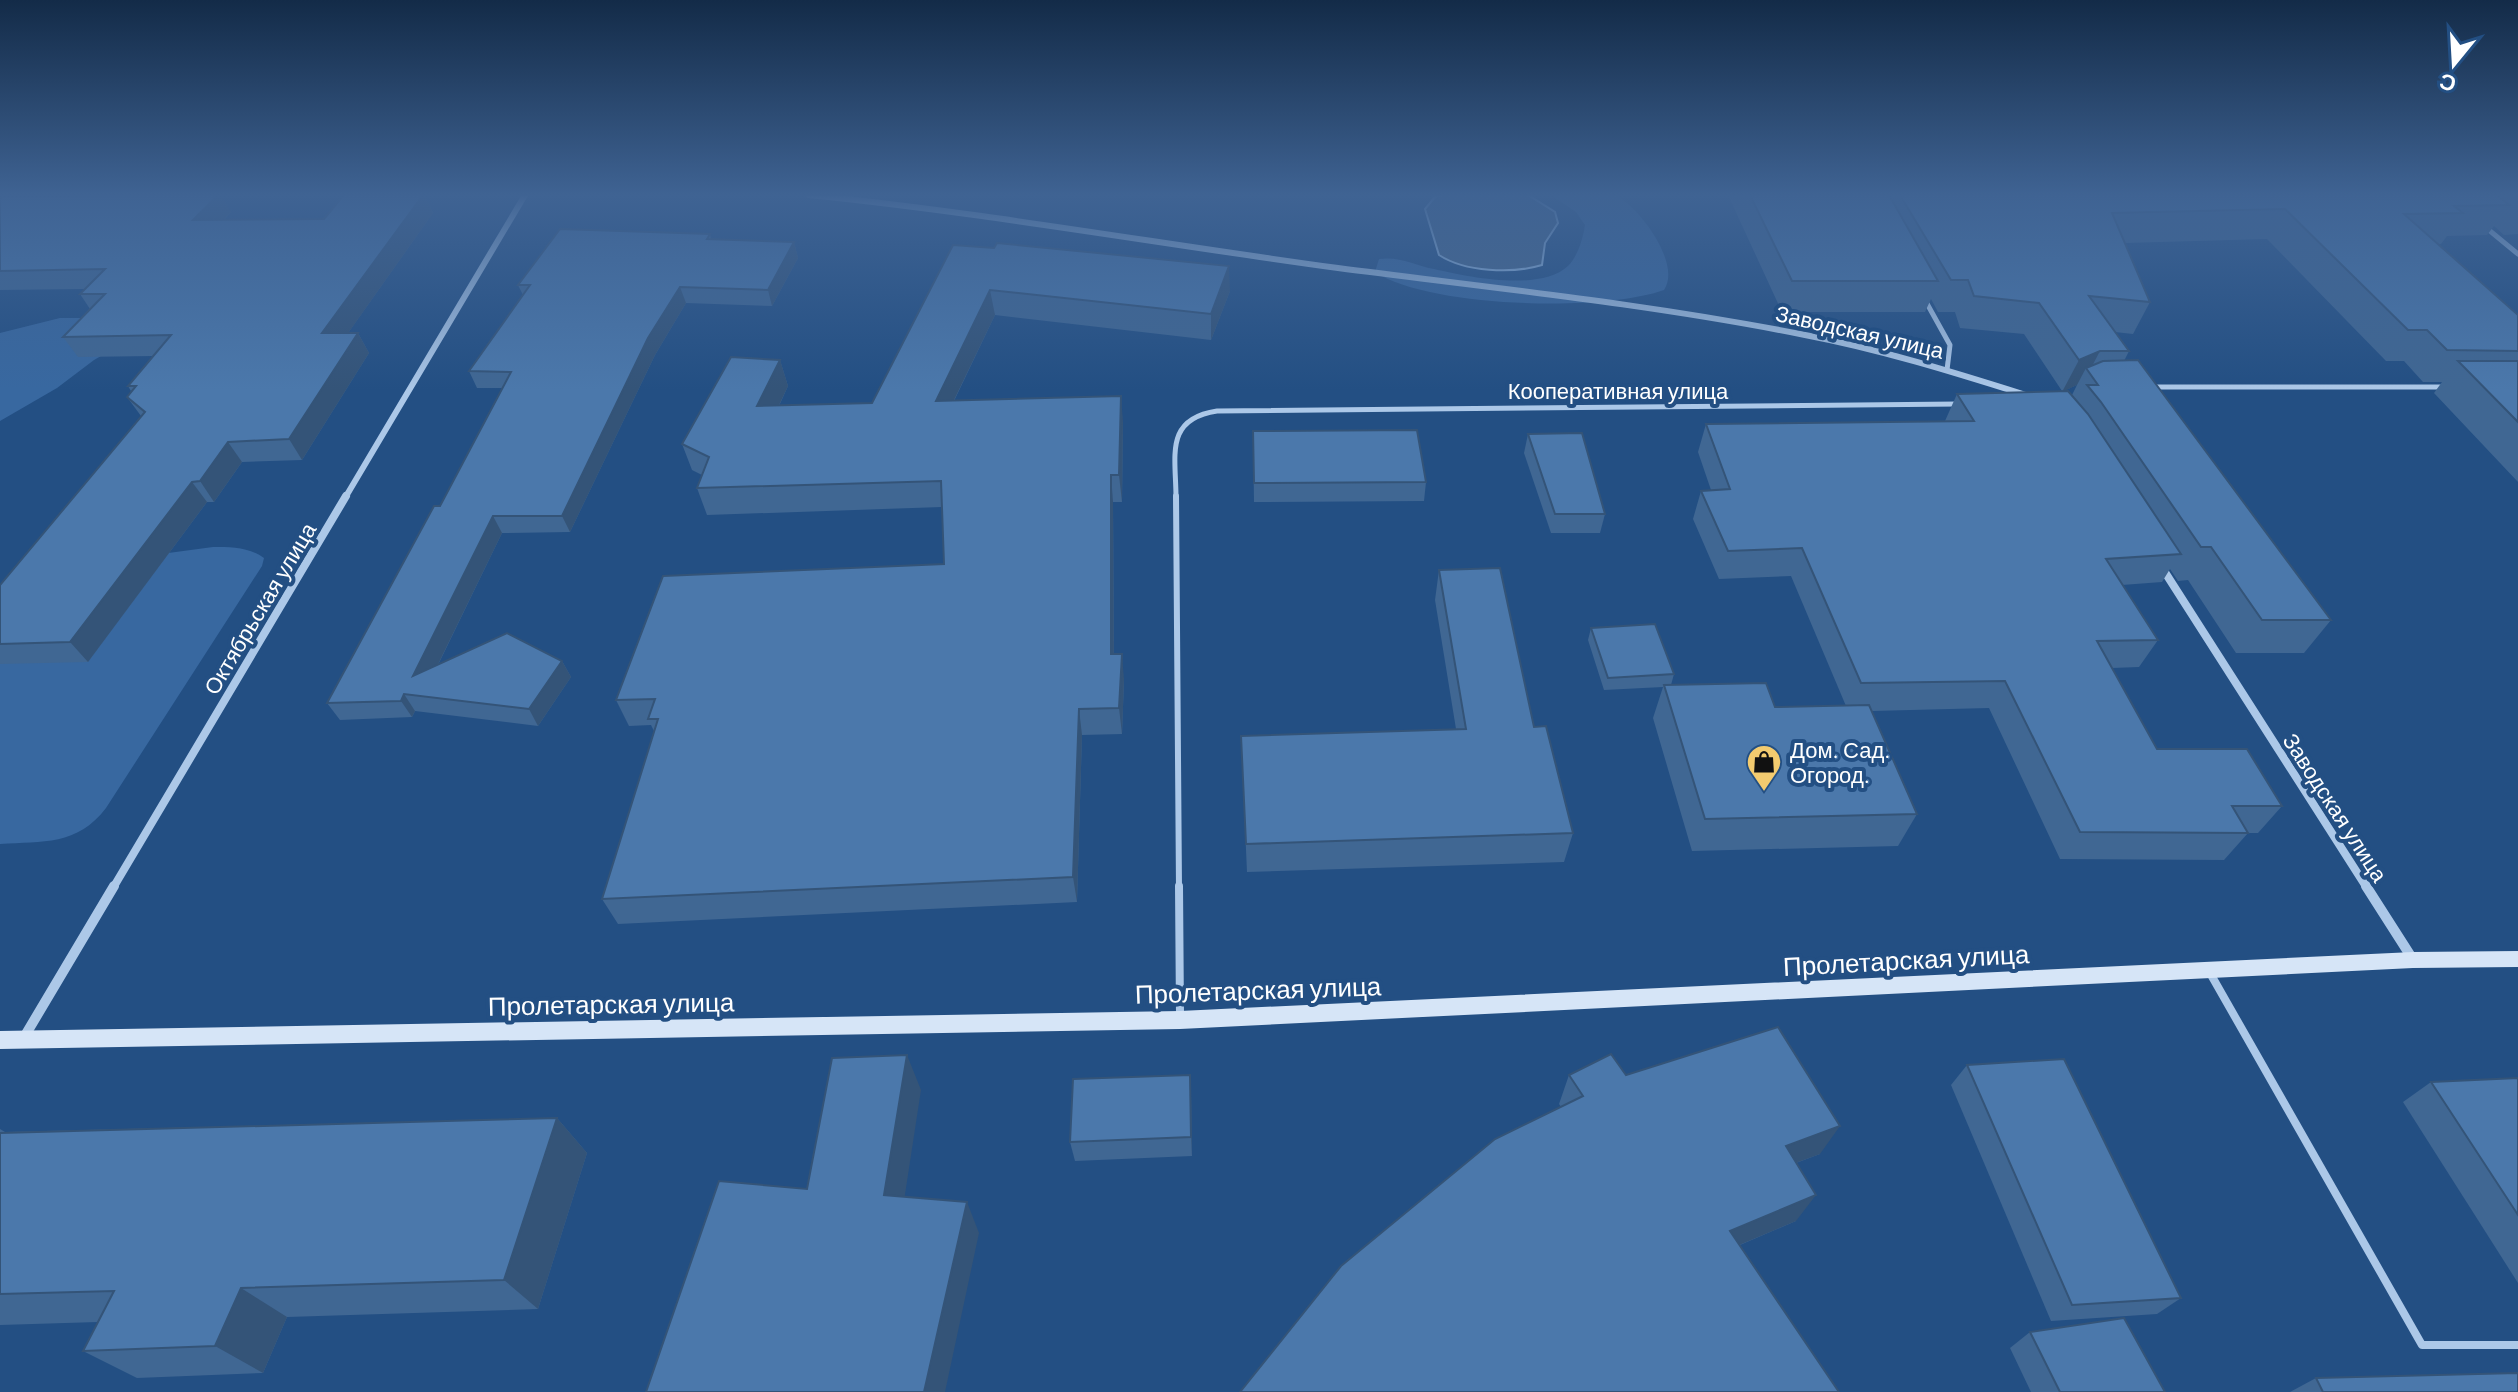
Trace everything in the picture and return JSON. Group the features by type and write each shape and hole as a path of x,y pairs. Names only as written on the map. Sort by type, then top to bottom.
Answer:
{"street":[{"name":"Октябрьская улица","path":"23,1039 486,260"},
{"name":"Заводская улица","path":"1287,260 1671,311 1807,335 1947,370 2037,399"},
{"name":"Заводская улица","path":"2156,558 2413,960"},
{"name":"Пролетарская улица","path":"0,1040 1180,1020 2413,960 2518,959"}],"lane":[{"path":"1920,290 1950,345 1947,370"},
{"path":"2146,387 2456,387"},
{"name":"Кооперативная улица","path":"1180,1020 1176,441 1178,427 1187,419 1202,414 1252,410 1970,404"},
{"path":"2209,970 2422,1345 2518,1345"}],"shaded area":[{"path":"1379,260 1400,260 1466,276 1523,280 1540,279 1568,266 1573,260 1665,260 1668,279 1664,290 1636,297 1601,302 1517,303 1435,293 1401,284 1375,272"},
{"path":"1543,260 1542,265 1517,270 1489,270 1450,261"},
{"path":"60,318 98,318 134,337 0,421 0,333"},
{"path":"213,547 252,552 264,558 262,566 106,808 95,820 71,835 45,841 0,844 0,617 161,554"}],"building":[{"path":"0,260 375,260 322,333 358,333 289,439 228,442 200,481 192,482 70,642 0,644 0,585 145,412 127,397 136,386 128,386 171,335 63,337 105,294 80,294 105,269 0,271"},
{"path":"537,260 784,260 768,290 680,287 648,338 562,516 493,516 413,676 507,633 562,661 529,709 404,694 401,701 327,703 434,506 440,506 511,372 469,371 530,285 518,285"},
{"path":"945,260 1168,260 1229,266 1211,314 990,290 936,401 1121,396 1119,475 1111,475 1111,654 1122,654 1119,708 1079,709 1073,877 602,899 658,719 648,719 655,699 616,700 663,576 944,564 941,481 697,488 709,457 682,444 731,357 780,360 757,406 872,403"},
{"path":"1782,260 1926,260 1938,281 1792,281"},
{"path":"1939,260 2132,260 2150,302 2089,296 2129,351 2100,351 2079,360 2039,303 1974,296 1968,280 1951,280"},
{"path":"2337,260 2456,260 2518,315 2518,351 2447,350 2427,330 2408,330"},
{"path":"2138,360 2331,620 2262,620 2211,547 2201,547 2087,385 2098,385 2086,368 2103,361"},
{"path":"2458,361 2518,361 2518,422"},
{"path":"2068,391 2088,414 2181,554 2106,559 2158,640 2097,641 2157,749 2247,749 2282,806 2232,806 2248,833 2080,832 2005,681 1861,683 1802,548 1728,551 1701,491 1730,489 1706,424 1974,421 1957,394"},
{"path":"1417,430 1426,482 1254,483 1253,431"},
{"path":"1582,433 1605,514 1555,514 1528,434"},
{"path":"1500,568 1534,727 1546,726 1573,833 1246,844 1241,736 1466,729 1439,570"},
{"path":"1655,624 1674,674 1608,678 1591,628"},
{"path":"1766,683 1775,707 1869,705 1917,814 1705,819 1664,685"},
{"path":"1778,1027 1840,1126 1786,1146 1816,1195 1730,1231 1839,1392 1240,1392 1341,1266 1495,1139 1583,1096 1569,1075 1611,1054 1626,1075"},
{"path":"907,1055 884,1195 967,1202 924,1392 646,1392 719,1181 807,1189 832,1058"},
{"path":"2064,1059 2181,1298 2072,1305 1967,1065"},
{"path":"1190,1075 1191,1137 1070,1142 1073,1079"},
{"path":"2518,1078 2518,1215 2431,1082"},
{"path":"557,1118 504,1280 241,1288 215,1346 83,1351 114,1291 0,1294 0,1133"},
{"path":"2124,1318 2165,1392 2060,1392 2030,1332"},
{"path":"2518,1373 2518,1392 2323,1392 2316,1378"}],"place":[{"name":"Дом. Сад. Огород.","path":"1764,793"}]}
